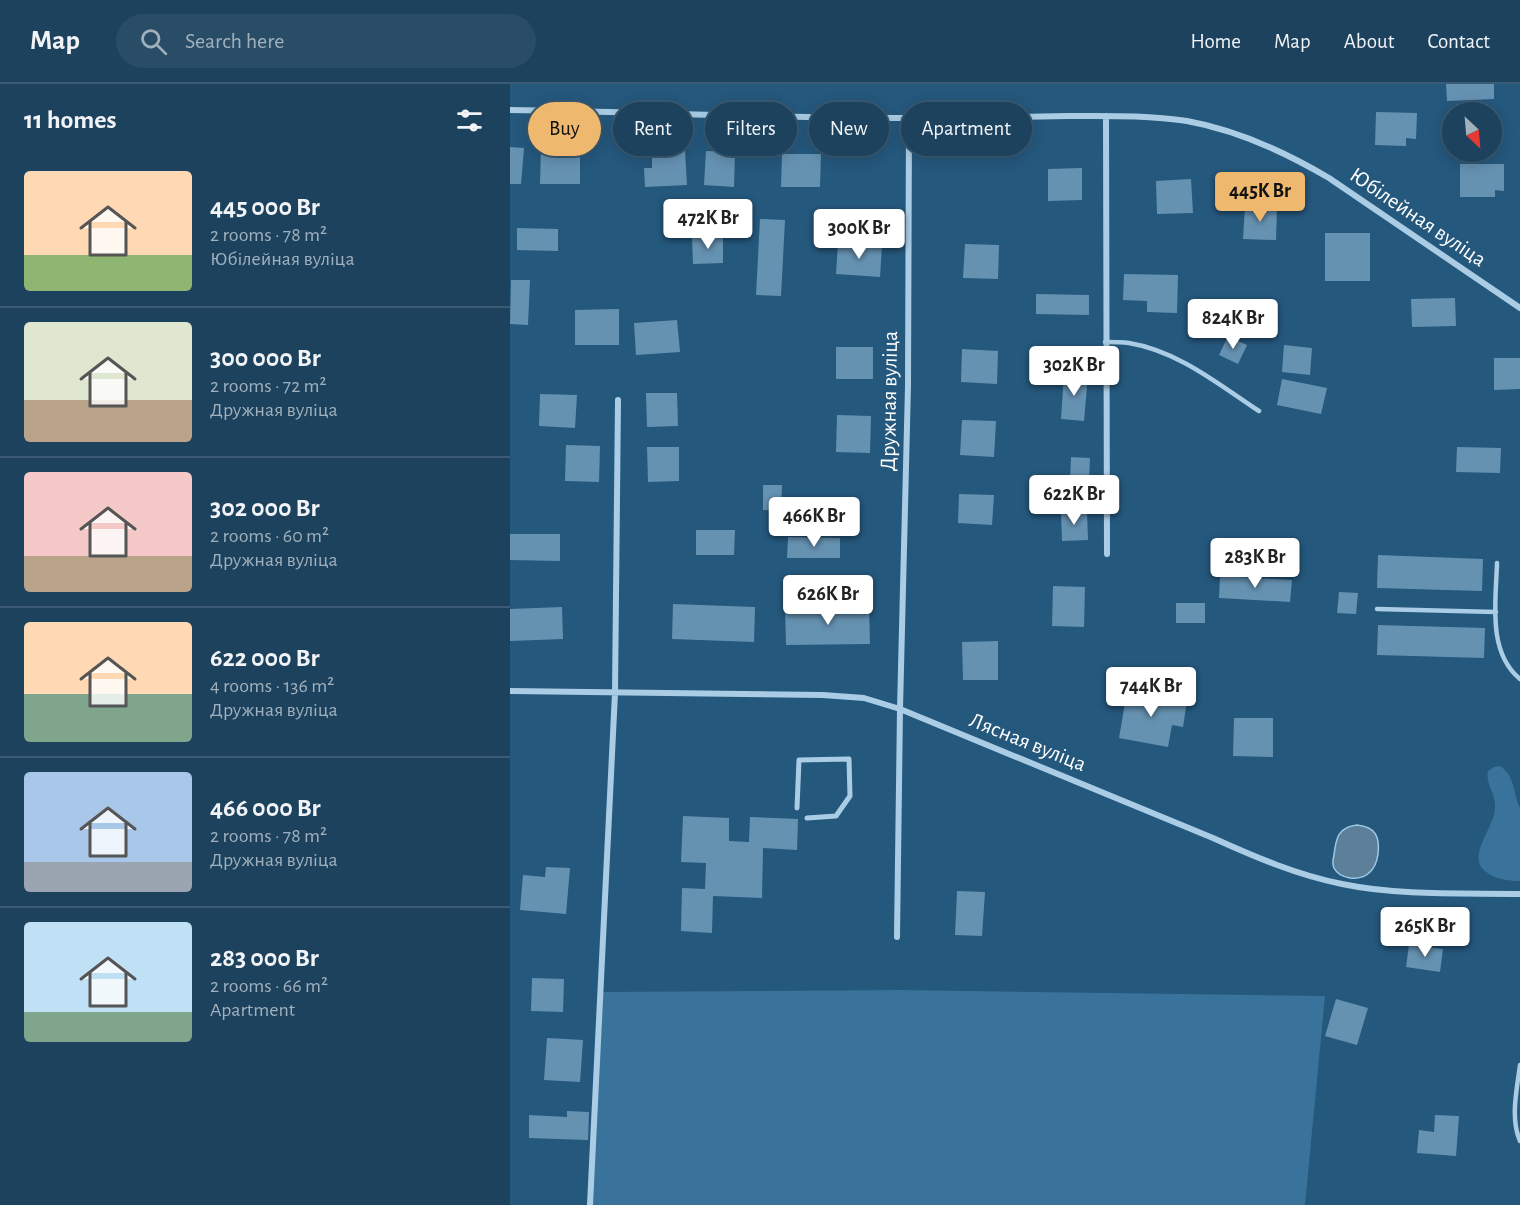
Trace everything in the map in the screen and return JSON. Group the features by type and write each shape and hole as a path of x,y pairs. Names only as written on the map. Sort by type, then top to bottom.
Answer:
{"street":[{"name":"Юбілейная вуліца","path":"510,110 901,118"},
{"path":"1106,116 1107,554"},
{"name":"Юбілейная вуліца","path":"1032,117 1147,117 1186,121 1219,129 1277,150 1329,178 1520,308"},
{"name":"Дружная вуліца","path":"897,937 907,398 909,156"},
{"path":"590,1205 615,693 618,400"},
{"name":"Лясная вуліца","path":"510,691 864,698 900,709 1245,852 1312,877 1344,885 1401,892 1520,894"},
{"path":"797,808 799,760 849,759 850,796 836,816 807,818"}],"lane":[{"path":"1106,342 1129,343 1174,357 1195,368 1258,411"},
{"path":"1497,563 1497,642 1503,658 1520,679"},
{"path":"1377,609 1496,612"},
{"path":"1520,1065 1515,1119 1520,1141"}],"shaded area":[{"path":"1500,766 1509,775 1520,808 1520,881 1493,876 1480,865 1480,849 1495,807 1487,776 1488,771"},
{"path":"1357,825 1373,831 1377,838 1378,854 1375,865 1369,873 1365,876 1350,878 1337,872 1333,866 1333,860 1339,834 1346,828"},
{"path":"900,990 1325,996 1305,1205 590,1205 600,992"}],"building":[{"path":"1446,84 1494,84 1494,99 1447,101"},
{"path":"1376,112 1417,113 1416,139 1406,138 1406,146 1375,145"},
{"path":"510,147 524,148 521,184 510,184"},
{"path":"809,154 809,156 821,156 820,187 781,187 782,156"},
{"path":"541,156 580,156 580,184 540,184"},
{"path":"652,156 685,156 687,185 645,187 644,168 652,168"},
{"path":"706,156 735,156 734,187 704,185"},
{"path":"1460,164 1504,164 1504,191 1495,190 1495,197 1460,197"},
{"path":"1082,168 1082,200 1048,201 1048,169"},
{"path":"1191,179 1193,213 1157,214 1156,181"},
{"path":"1245,206 1277,208 1276,240 1243,239"},
{"path":"760,219 785,220 781,296 756,295"},
{"path":"517,228 558,229 558,251 517,250"},
{"path":"1325,233 1370,233 1370,281 1325,281"},
{"path":"723,237 723,263 693,264 692,238"},
{"path":"838,242 882,245 880,277 836,274"},
{"path":"965,244 999,245 998,279 963,278"},
{"path":"1124,274 1178,275 1177,313 1147,312 1147,301 1123,300"},
{"path":"511,280 530,280 528,325 510,324"},
{"path":"1036,294 1089,295 1089,315 1036,314"},
{"path":"1455,298 1456,326 1412,327 1411,299"},
{"path":"619,309 619,345 575,345 575,310"},
{"path":"677,320 680,352 636,355 634,323"},
{"path":"1228,336 1247,345 1238,364 1219,355"},
{"path":"1284,345 1312,348 1310,375 1282,372"},
{"path":"836,347 873,347 873,379 836,379"},
{"path":"962,349 998,351 997,384 961,382"},
{"path":"1494,358 1520,358 1520,389 1494,390"},
{"path":"1064,373 1088,375 1084,421 1061,419"},
{"path":"1282,379 1327,388 1321,414 1277,405"},
{"path":"646,393 677,393 678,426 647,427"},
{"path":"540,394 577,395 575,428 539,426"},
{"path":"837,415 871,416 870,453 836,452"},
{"path":"962,420 996,421 994,457 960,455"},
{"path":"566,445 600,446 599,482 565,481"},
{"path":"647,447 679,447 679,481 648,482"},
{"path":"1457,447 1501,448 1500,473 1456,472"},
{"path":"1071,457 1090,458 1089,481 1070,480"},
{"path":"763,485 782,485 781,511 763,510"},
{"path":"959,494 994,495 992,525 958,523"},
{"path":"1087,512 1088,540 1062,541 1061,513"},
{"path":"696,530 735,530 734,555 696,555"},
{"path":"510,534 560,534 560,561 510,560"},
{"path":"788,537 840,538 840,558 787,558"},
{"path":"1378,555 1483,559 1482,591 1377,588"},
{"path":"1220,576 1292,580 1290,602 1219,598"},
{"path":"1053,586 1085,587 1084,627 1052,626"},
{"path":"1339,592 1358,593 1356,614 1337,613"},
{"path":"1176,603 1205,603 1205,623 1176,623"},
{"path":"673,604 755,607 754,642 672,639"},
{"path":"869,606 870,644 786,645 785,607"},
{"path":"562,607 563,639 510,641 510,609"},
{"path":"1378,625 1485,628 1484,658 1377,655"},
{"path":"998,641 998,680 963,680 962,642"},
{"path":"1127,691 1187,701 1183,727 1172,725 1168,747 1119,738"},
{"path":"1234,718 1273,718 1273,757 1233,756"},
{"path":"683,816 729,818 729,841 749,842 750,817 798,819 797,850 763,848 762,898 713,896 712,933 681,931 682,888 705,889 706,863 681,862"},
{"path":"546,867 570,868 566,914 520,910 523,875 545,877"},
{"path":"957,891 985,892 982,936 955,935"},
{"path":"1409,945 1443,949 1440,972 1406,967"},
{"path":"532,978 564,979 563,1012 531,1011"},
{"path":"1336,999 1368,1008 1357,1045 1325,1036"},
{"path":"547,1038 583,1040 580,1082 544,1080"},
{"path":"567,1111 589,1112 588,1140 529,1138 529,1115 567,1117"},
{"path":"1435,1115 1459,1116 1456,1156 1417,1153 1419,1130 1434,1132"}]}
